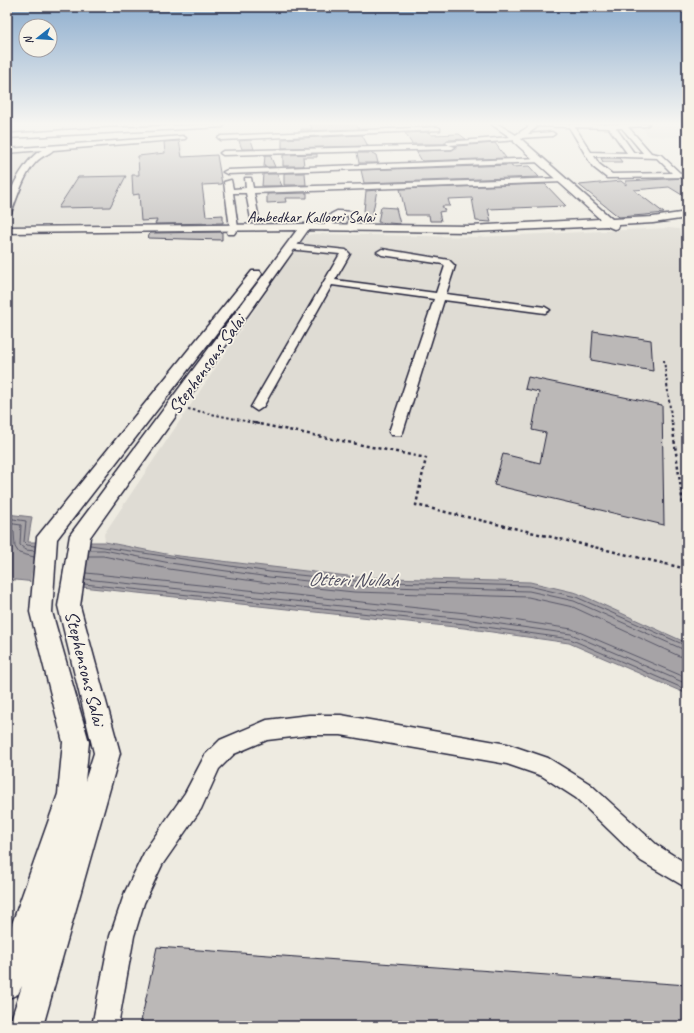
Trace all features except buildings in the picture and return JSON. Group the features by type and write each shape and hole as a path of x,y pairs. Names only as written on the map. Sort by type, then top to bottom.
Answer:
{"main road":[{"path":"554,172 612,224 687,223"},
{"path":"612,224 687,215"},
{"name":"Ambedkar Kalloori Salai","path":"296,233 327,228 470,229 612,224"},
{"name":"Ambedkar Kalloori Salai","path":"7,230 232,230 296,233 471,233 612,224"},
{"name":"Ambedkar Kalloori Salai","path":"7,234 232,230"},
{"name":"Stephensons Salai","path":"26,1026 107,753 69,606 80,535 296,233"},
{"name":"Stephensons Salai","path":"7,984 70,794 76,742 42,612 47,537 296,233"}],"street":[{"path":"7,213 25,172"},
{"path":"226,172 232,230"},
{"path":"246,172 255,219"},
{"path":"604,172 608,176 616,177 687,175"},
{"path":"229,191 408,187 563,180"},
{"path":"257,407 345,254 296,233"},
{"path":"382,252 446,262 450,266 396,432"},
{"path":"329,282 545,310"},
{"path":"105,1026 122,936 133,900 154,858 193,801 212,762 227,747 267,730 309,725 342,725 507,754 548,768 583,791 649,852 687,877"}],"path":[{"path":"664,360 687,534"},
{"path":"188,409 426,458 416,505 687,569"}],"shaded area":[{"path":"7,172 186,172 191,222 7,225"},
{"path":"668,228 679,229 687,252 687,643 577,593 356,577 270,568 171,555 105,542 104,534 304,236 313,234 476,237"}],"water":[{"name":"Otteri Nullah","path":"7,514 32,517 28,542 105,542 171,555 356,577 530,582 577,593 687,643 687,694 569,643 464,628 7,579"}],"pier":[{"path":"52,539 88,539 83,590 30,584 37,542"}]}
